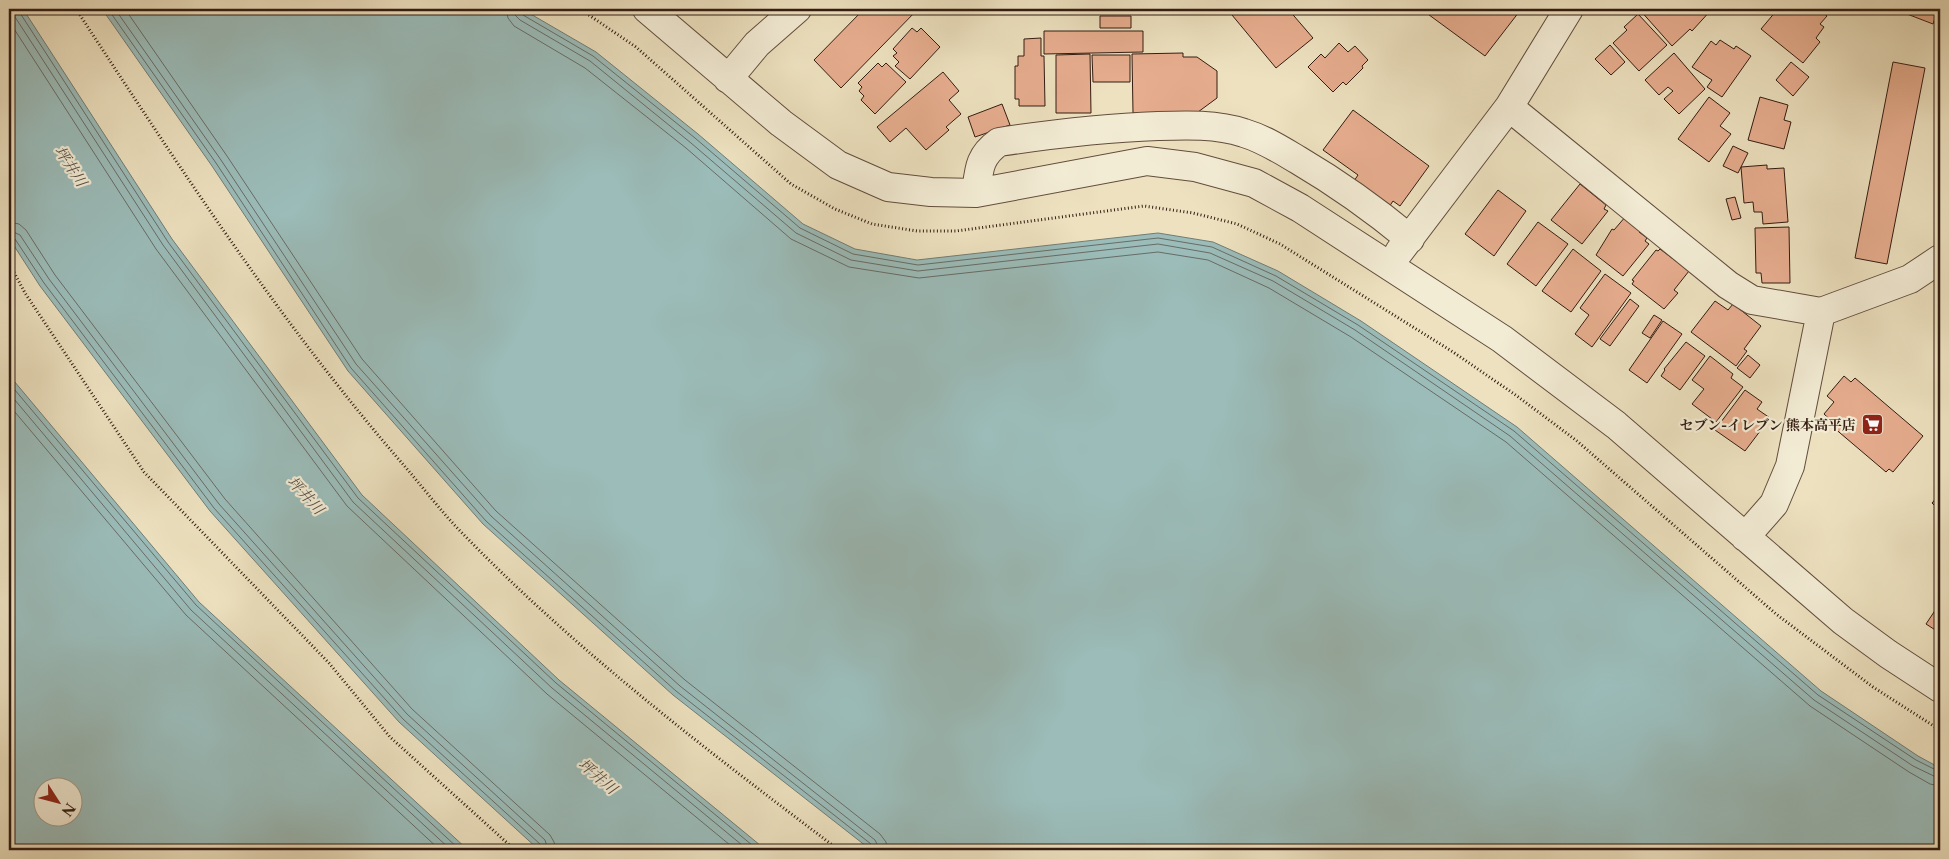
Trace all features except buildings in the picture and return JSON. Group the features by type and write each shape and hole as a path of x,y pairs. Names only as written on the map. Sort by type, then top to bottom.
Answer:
{"street":[{"path":"647,9 780,123 838,164 888,186 931,192 976,192 1147,161 1195,167 1254,184 1300,208 1502,339 1616,425 1843,621 1888,654 1940,688"},
{"path":"728,79 757,44 797,9"},
{"path":"1388,264 1410,238 1509,107 1569,9"},
{"path":"1509,107 1728,285 1752,300 1821,312 1910,279 1940,259"},
{"path":"976,192 979,168 986,151 999,142 1101,128 1187,125 1226,128 1244,132 1268,142 1309,166 1382,216 1410,238"},
{"path":"1745,537 1774,504 1790,466 1821,312"}],"path":[{"path":"76,9 189,182 255,277 348,400 464,535 583,647 720,760 839,850"},
{"path":"580,9 636,48 791,184 834,209 872,224 917,232 956,231 1144,206 1193,213 1237,224 1280,244 1453,352 1517,396 1577,442 1776,614 1873,687 1940,730"},
{"path":"9,263 25,292 144,472 329,663 390,737 515,850"}],"water":[{"name":"坪井川","path":"9,9 23,9 172,239 362,495 559,680 766,850 539,850 399,722 210,511 40,286 9,238"},
{"path":"102,9 522,9 596,52 698,134 803,224 855,249 917,260 1158,233 1213,242 1278,271 1361,321 1517,427 1821,691 1918,756 1940,768 1940,850 871,850 673,695 483,524 348,371 212,166"},
{"path":"9,375 199,602 468,850 9,850"}],"place":[{"name":"セブン-イレブン 熊本高平店","path":"1872,425"}]}
